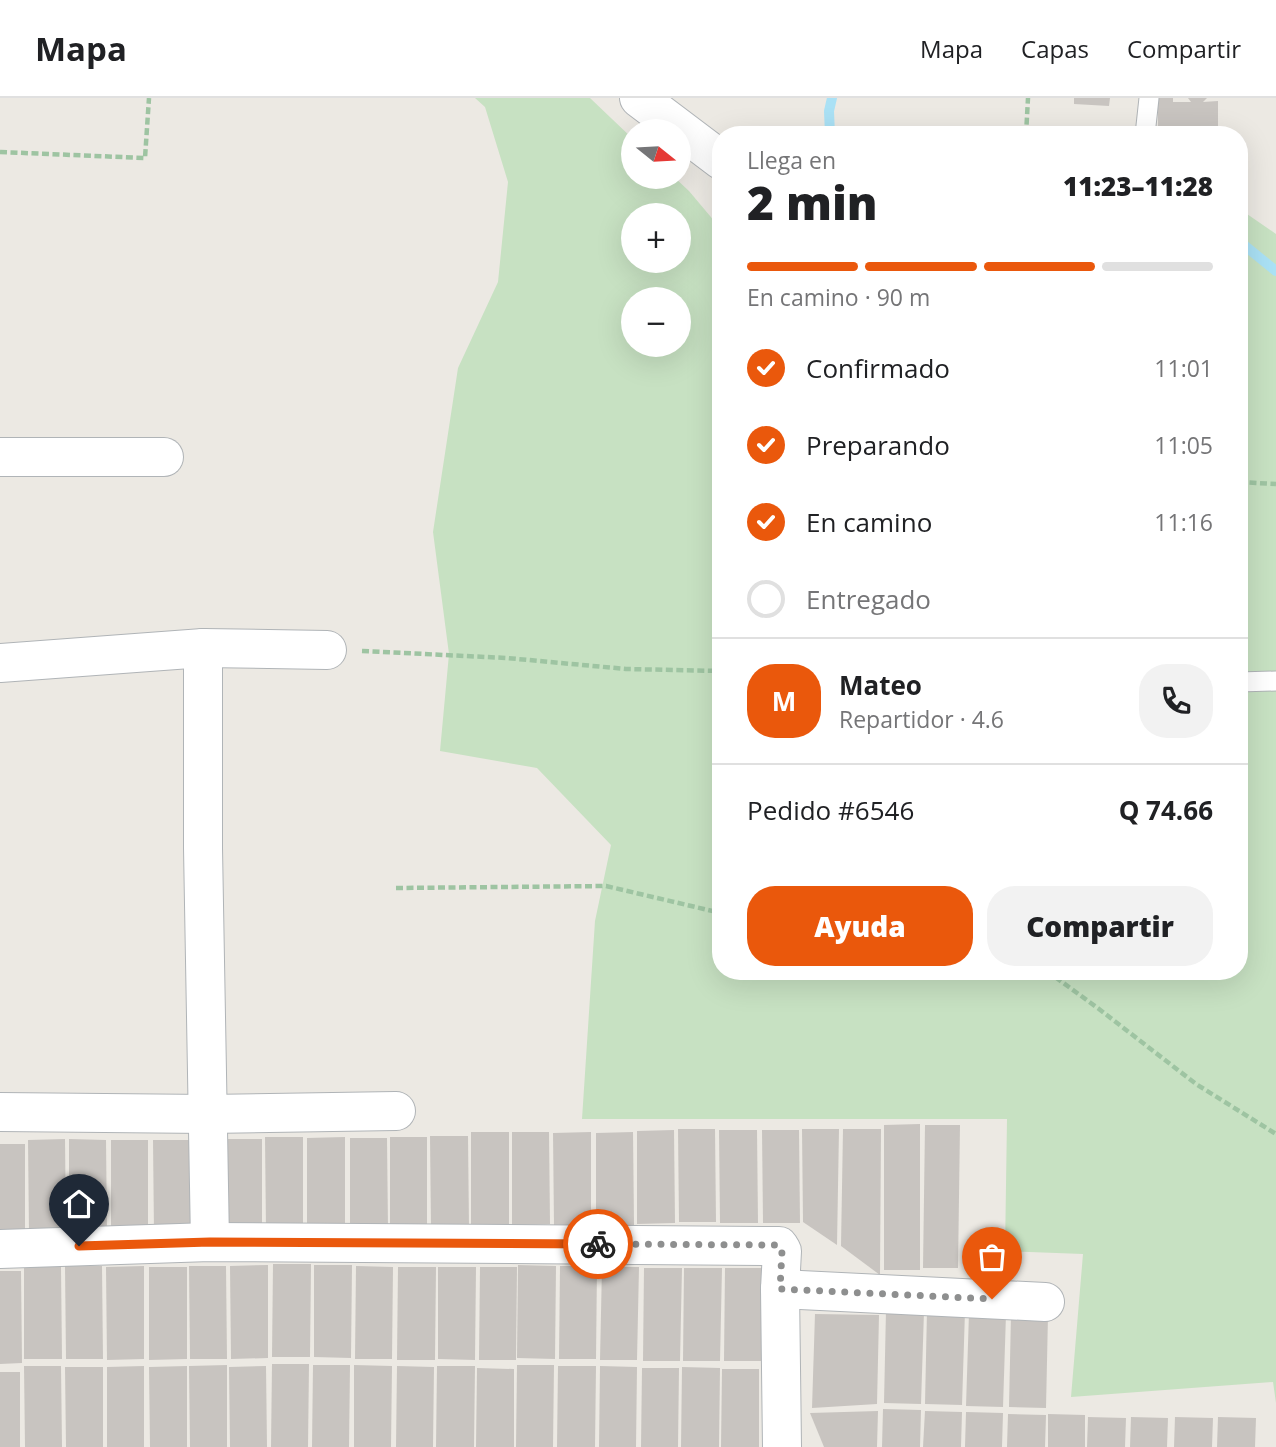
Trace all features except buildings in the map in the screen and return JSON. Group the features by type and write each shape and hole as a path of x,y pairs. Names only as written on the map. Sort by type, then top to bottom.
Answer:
{"street":[{"path":"639,98 712,153"},
{"path":"0,457 164,457"},
{"path":"0,663 203,648 327,650"},
{"path":"203,648 203,848 210,1242"},
{"path":"0,1111 208,1114 396,1111"},
{"path":"0,1249 210,1242 779,1246 782,1251 782,1447"},
{"path":"780,1289 1045,1302"}],"lane":[{"path":"1146,126 1149,98"},
{"path":"1248,682 1276,681"}],"path":[{"path":"0,152 145,158 149,98"},
{"path":"1026,126 1028,98"},
{"path":"1248,482 1276,484"},
{"path":"327,650 388,651 626,668 712,671"},
{"path":"396,888 606,886 712,911"},
{"path":"1059,980 1196,1084 1276,1134"}],"green space":[{"path":"475,98 590,98 621,128 621,189 687,189 712,218 712,980 1248,980 1248,215 1276,234 1276,1403 1273,1382 1071,1397 1083,1254 1005,1251 1007,1119 582,1119 595,921 611,845 537,768 440,751 449,654 433,532 458,368 498,282 508,182 485,107"}],"waterway":[{"path":"830,126 832,98"},
{"path":"1248,248 1276,271"}],"way so far":[{"path":"598,1244 774,1245 779,1246 782,1251 780,1289 992,1299"}],"route":[{"path":"79,1246 210,1242 598,1244"}]}
